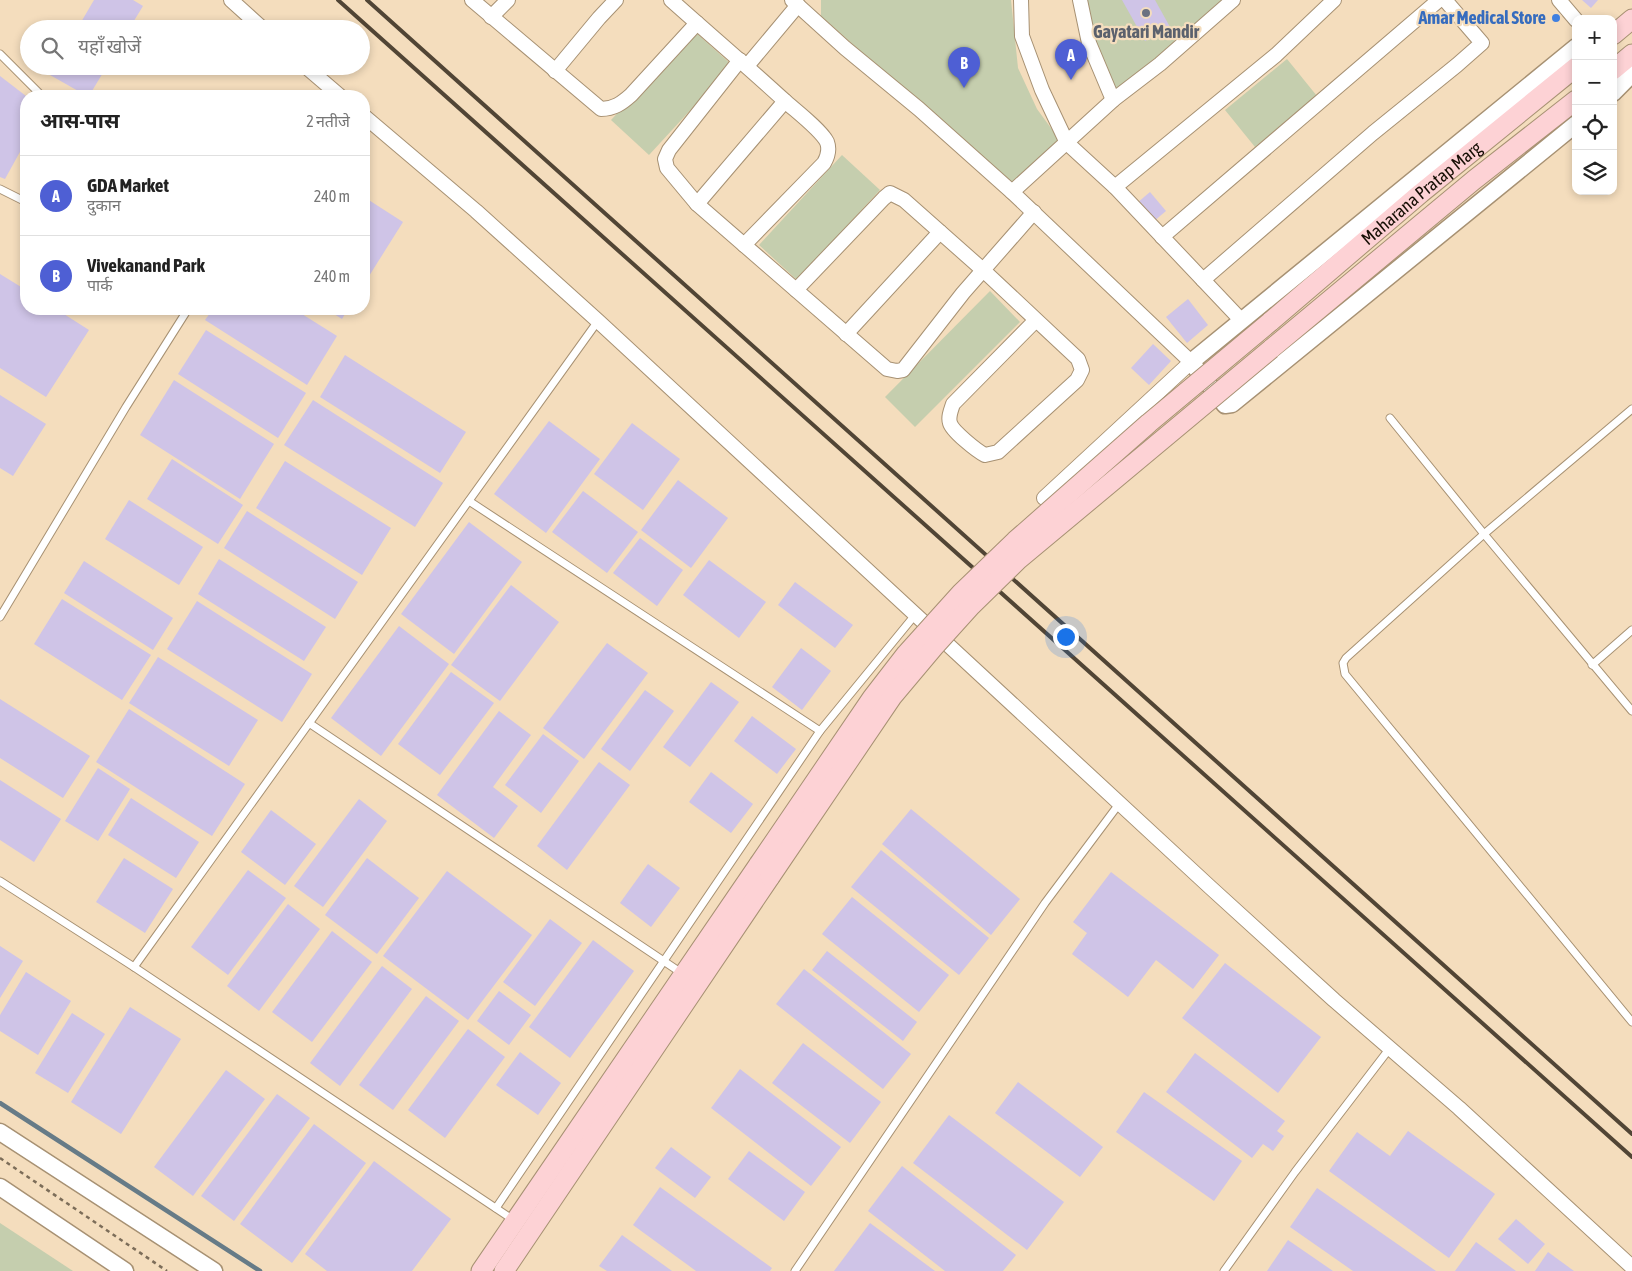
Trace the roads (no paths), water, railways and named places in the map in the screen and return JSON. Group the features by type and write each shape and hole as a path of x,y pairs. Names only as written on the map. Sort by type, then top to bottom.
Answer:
{"main road":[{"path":"1617,67 1632,54"},
{"name":"Maharana Pratap Marg","path":"764,870 872,698 906,654 961,593 1015,541 1149,423 1421,193 1572,70"},
{"name":"Maharana Pratap Marg","path":"764,870 892,697 934,646 1018,560 1474,180 1572,103"},
{"path":"481,1271 684,974 764,870"},
{"path":"504,1271 764,870"}],"street":[{"path":"231,0 253,20"},
{"path":"472,0 601,109 609,109 621,104 697,23"},
{"path":"492,16 508,0"},
{"path":"555,71 616,0"},
{"path":"671,0 744,63 825,139 828,145 828,156 819,169 744,245"},
{"path":"1021,0 1022,36 1042,90 1068,143 1115,187 1241,320"},
{"path":"1080,0 1089,43 1113,100"},
{"path":"1012,192 1113,100 1160,64 1233,0"},
{"path":"1115,187 1276,55 1334,0"},
{"path":"1162,237 1439,0"},
{"path":"1203,280 1373,133 1482,43 1445,0"},
{"path":"1559,0 1572,15"},
{"path":"1034,212 963,293 903,370 897,371 887,369 697,204 667,168 665,159 669,150 795,3 845,48 920,109 1034,212 1191,362 1225,406 1232,404 1572,127"},
{"path":"1044,498 1191,362 1572,49"},
{"path":"1617,89 1628,78 1632,66"},
{"path":"314,75 329,90"},
{"path":"697,204 785,101"},
{"path":"370,121 476,211 598,321 1119,804 1327,993 1459,1108 1632,1267"},
{"path":"796,290 884,198 890,193 904,200 983,270 1078,359 1082,370 1077,380 998,452 985,455 975,451 950,424 949,416 953,404 1036,320"},
{"path":"846,334 940,232"},
{"path":"0,1132 214,1271"},
{"path":"0,1187 126,1271"}],"lane":[{"path":"0,54 20,74"},
{"path":"21,75 36,90"},
{"path":"0,189 20,199"},
{"path":"0,617 126,407 184,315"},
{"path":"134,967 598,321"},
{"path":"1632,409 1484,534 1346,658 1343,663 1345,674 1632,1022"},
{"path":"1390,418 1592,665 1632,711"},
{"path":"469,501 820,731"},
{"path":"496,1208 665,962 820,731 915,615"},
{"path":"1592,665 1632,630"},
{"path":"309,723 684,974"},
{"path":"795,1271 1045,903 1119,804"},
{"path":"0,881 134,967 515,1221"},
{"path":"1224,1271 1390,1048"}],"waterway":[{"path":"0,1103 260,1271"}],"railway":[{"path":"338,0 360,20"},
{"path":"367,0 1632,1134"},
{"path":"370,29 1632,1157"}],"place":[{"name":"Gayatari Mandir","path":"1146,13"},
{"name":"Amar Medical Store","path":"1556,18"},
{"name":"GDA Market","path":"1071,80"},
{"name":"Vivekanand Park","path":"964,88"}]}
